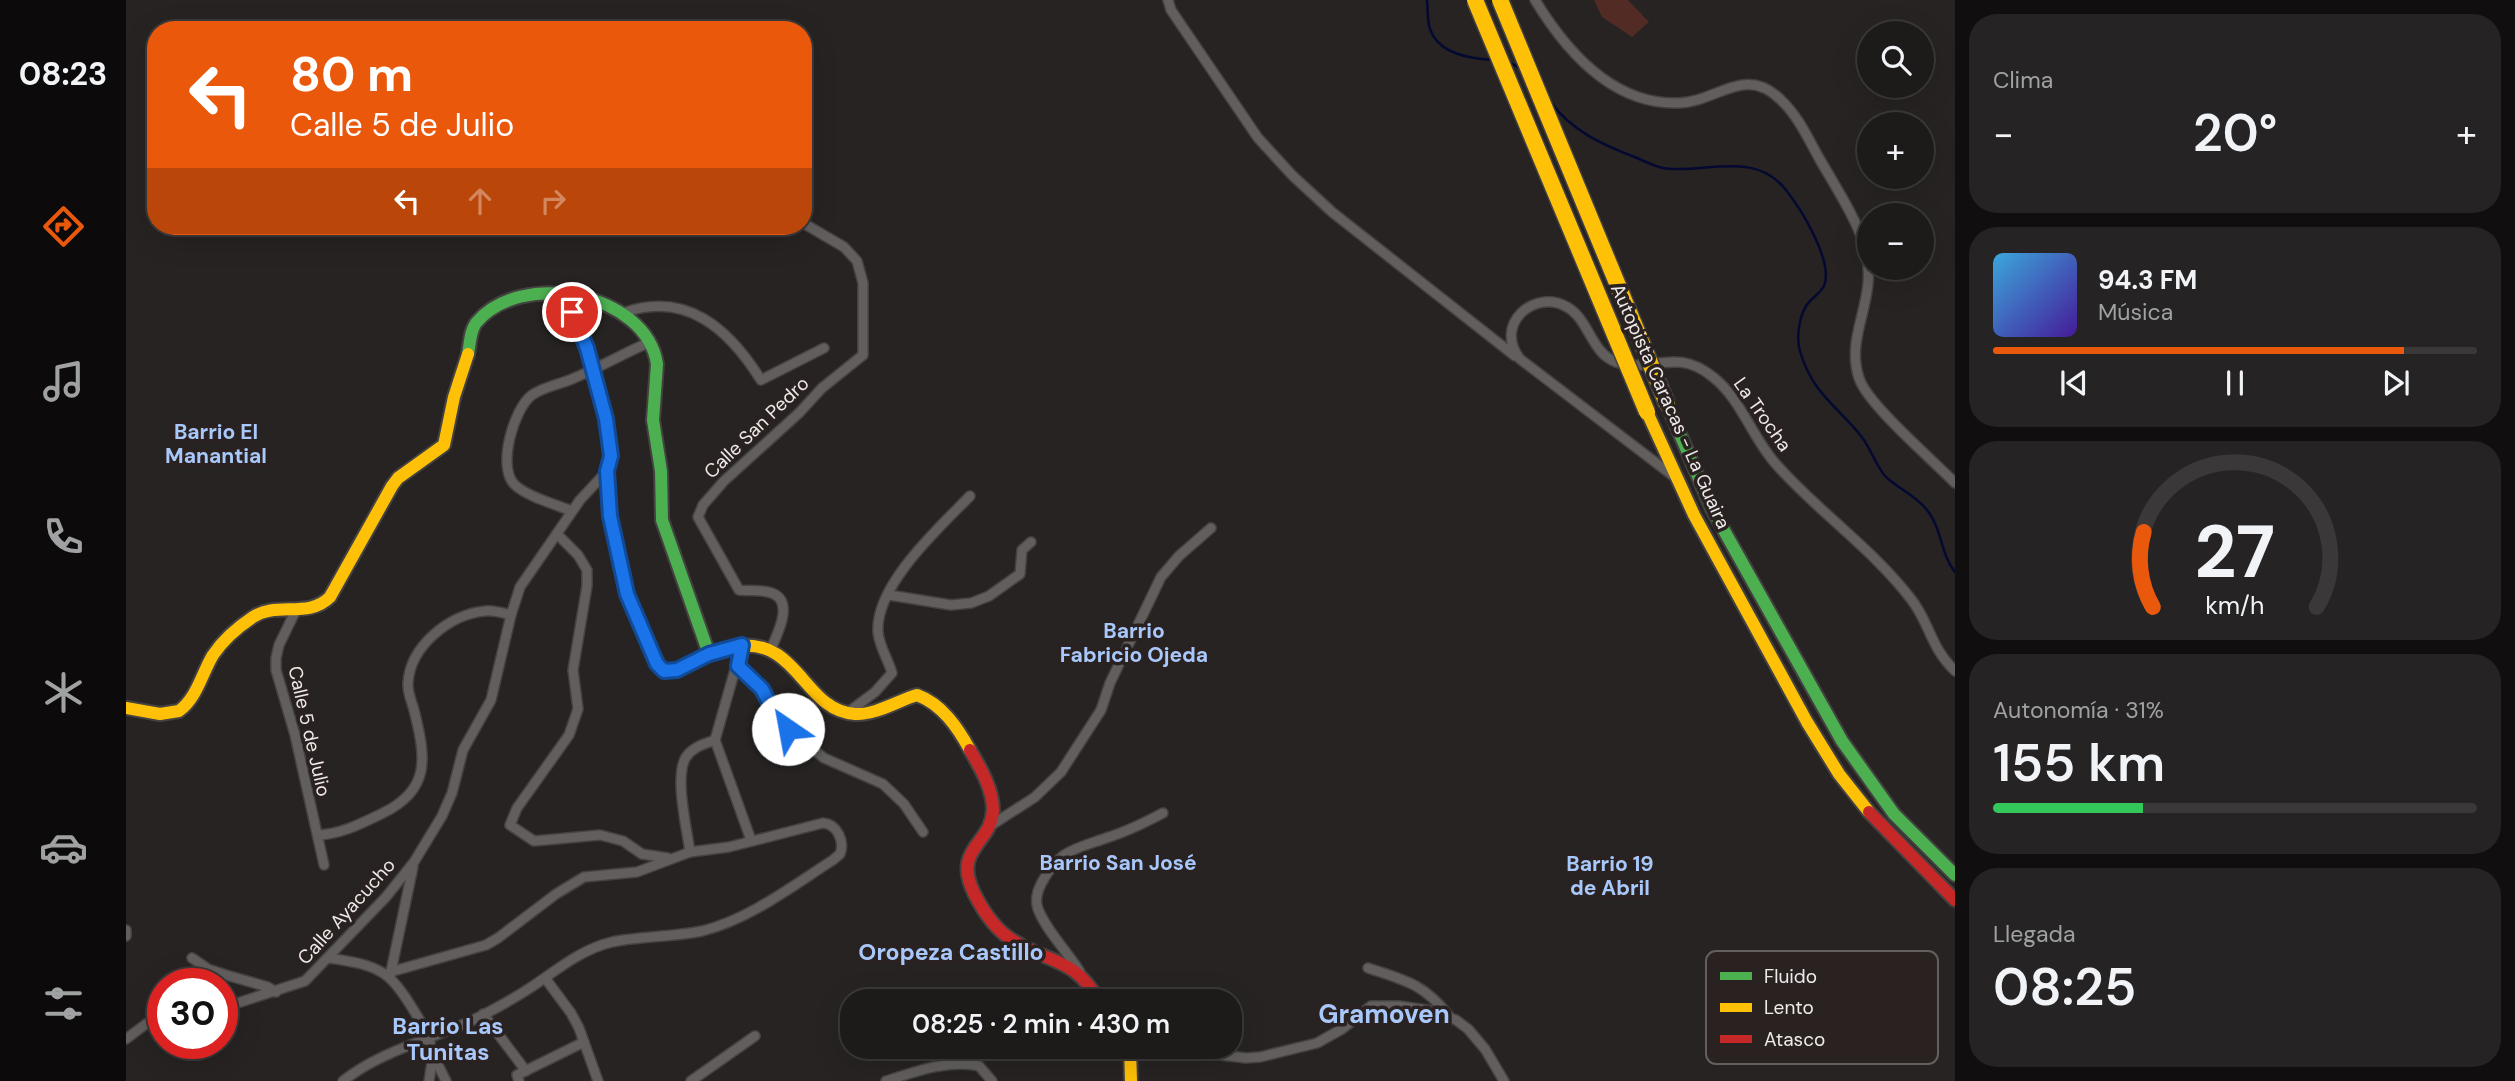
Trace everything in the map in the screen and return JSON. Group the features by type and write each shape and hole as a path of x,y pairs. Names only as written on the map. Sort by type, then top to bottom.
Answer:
{"main road":[{"name":"Autopista Caracas - La Guaira","path":"1475,0 1676,479 1807,722 1839,774 1884,831 1955,900"},
{"name":"Autopista Caracas - La Guaira","path":"1500,0 1712,509 1842,741 1895,814 1955,875"},
{"path":"126,709 164,713 183,708 215,651 231,634 263,610 317,606 329,597 338,586 356,549 398,478 444,445 453,400 477,322 513,299 541,292 594,302 622,313 643,330 657,360 658,377 653,420 663,478 660,499 662,520 709,654 742,645 770,651 788,661 825,703 847,713 866,713 917,695 924,695 932,701 960,734 991,793 993,813 967,863 969,880 982,905 1006,935 1027,947 1058,958 1081,973 1091,989"},
{"path":"1129,1059 1131,1081"}],"street":[{"path":"1168,0 1171,10 1258,138 1293,176 1332,212 1527,365"},
{"path":"1535,0 1567,44 1603,79 1625,93 1652,101 1679,104 1707,97 1734,85 1752,84 1772,92 1782,101 1796,119 1843,199 1865,248 1868,281 1855,344 1859,380 1877,405 1955,483"},
{"name":"Calle San Pedro","path":"770,651 783,618 781,601 768,592 739,590 698,517 703,505 724,481 799,413 822,388 863,355 863,283 857,261 844,247 812,228"},
{"path":"560,294 578,326 606,419 611,456 607,471 610,516 627,594 657,664 664,671 677,670 709,654"},
{"name":"La Trocha","path":"1676,479 1604,421 1527,365 1512,346 1510,333 1523,311 1536,305 1553,303 1571,309 1601,350 1611,359 1638,365 1675,361 1698,368 1715,378 1730,395 1777,465 1910,598 1939,653 1955,670"},
{"path":"622,313 651,306 670,307 705,318 739,349 761,380 824,348"},
{"path":"572,511 515,485 510,479 507,454 520,410 531,396 650,342"},
{"path":"390,975 414,862 442,816 452,793 463,750 491,700 520,587 580,500 607,471"},
{"path":"847,713 876,692 892,673 878,633 882,611 889,595 912,556 970,496"},
{"path":"985,829 1035,797 1061,772 1101,710 1110,683 1161,578 1179,556 1211,528"},
{"path":"558,535 578,555 587,570 587,586 573,670 578,709 569,735 517,808 510,825 534,841 600,835 623,841 642,854 670,859"},
{"path":"889,595 951,605 978,602 1020,574 1022,550 1031,542"},
{"name":"Calle 5 de Julio","path":"297,608 279,645 276,670 295,735 324,864"},
{"path":"318,835 333,834 391,809 403,802 415,789 421,774 422,761 419,734 407,686 414,660 431,638 454,621 481,611 511,615"},
{"path":"742,645 715,740 751,840"},
{"path":"738,666 762,689 778,719 788,729 824,758 883,784 904,804 923,832"},
{"path":"690,852 681,771 690,753 715,740"},
{"path":"1081,973 1040,913 1037,900 1042,882 1052,864 1072,849 1121,833 1163,813"},
{"path":"343,1081 375,1060 483,1014 545,978 573,958 611,942 705,930 745,914 840,854 842,848 835,828 829,823 823,823 729,847 690,852 637,872 584,877 564,888 498,939 390,975"},
{"name":"Calle Ayacucho","path":"238,1003 305,981 386,897 414,862"},
{"path":"126,930 126,936"},
{"path":"192,958 208,969 268,987 276,992"},
{"path":"329,958 366,965 390,975 430,1037 430,1049 446,1081"},
{"path":"1368,968 1419,986 1430,993 1450,1017 1476,1037 1504,1081"},
{"path":"545,978 571,1013 598,1081"},
{"path":"1242,1058 1260,1057 1317,1044 1342,1029 1371,1006 1427,1010 1450,1017"},
{"path":"483,1014 526,1071"},
{"path":"126,1039 147,1024"},
{"path":"691,1081 755,1036"},
{"path":"519,1081 517,1075 584,1042"},
{"path":"429,1081 433,1056"},
{"path":"886,1081 963,1063 979,1066 992,1081"}],"shaded area":[{"path":"1594,0 1628,0 1649,22 1632,37 1602,17"}],"waterway":[{"path":"1427,0 1430,29 1440,44 1457,54 1494,60"},
{"path":"1507,62 1521,68"},
{"path":"1550,101 1568,121 1589,136 1654,165 1672,169 1747,167 1774,178 1786,190 1814,236 1826,276 1824,286 1806,306 1801,318 1799,346 1805,365 1818,388 1864,441 1886,477 1927,510 1955,572"}],"traffic: fast":[{"path":"468,354 474,326 496,306 521,296 550,293 579,296 606,305 630,320 648,339 657,364 653,420 661,471 662,520 709,654 737,646"},
{"path":"1667,404 1712,509 1842,741 1894,814 1955,875"}],"traffic: slow":[{"path":"1475,0 1647,412"},
{"path":"1500,0 1667,404"},
{"path":"126,708 160,714 179,711 195,692 217,649 242,625 262,612 312,607 330,597 392,486 398,478 444,445 454,397 468,354"},
{"path":"1647,412 1694,515 1807,722 1839,774 1869,812"},
{"path":"737,646 758,647 774,653 788,663 824,701 838,710 863,714 917,695 926,699 955,725 970,750"},
{"path":"1130,1059 1131,1081"}],"traffic: jam":[{"path":"970,750 988,786 993,810 987,831 970,856 968,878 974,893 1001,932 1071,969 1091,989"},
{"path":"1869,812 1955,900"}],"district":[{"name":"Barrio El Manantial","path":"216,444"},
{"name":"Barrio Fabricio Ojeda","path":"1134,643"},
{"name":"Barrio San José","path":"1118,863"},
{"name":"Barrio 19 de Abril","path":"1610,876"},
{"name":"Oropeza Castillo","path":"951,952"},
{"name":"Gramoven","path":"1384,1014"},
{"name":"Barrio Las Tunitas","path":"448,1039"}],"route":[{"path":"572,312 587,348 606,419 611,456 607,471 610,516 627,594 657,664 669,672 709,654 742,645 738,666 762,689 778,719 788,729"}]}
